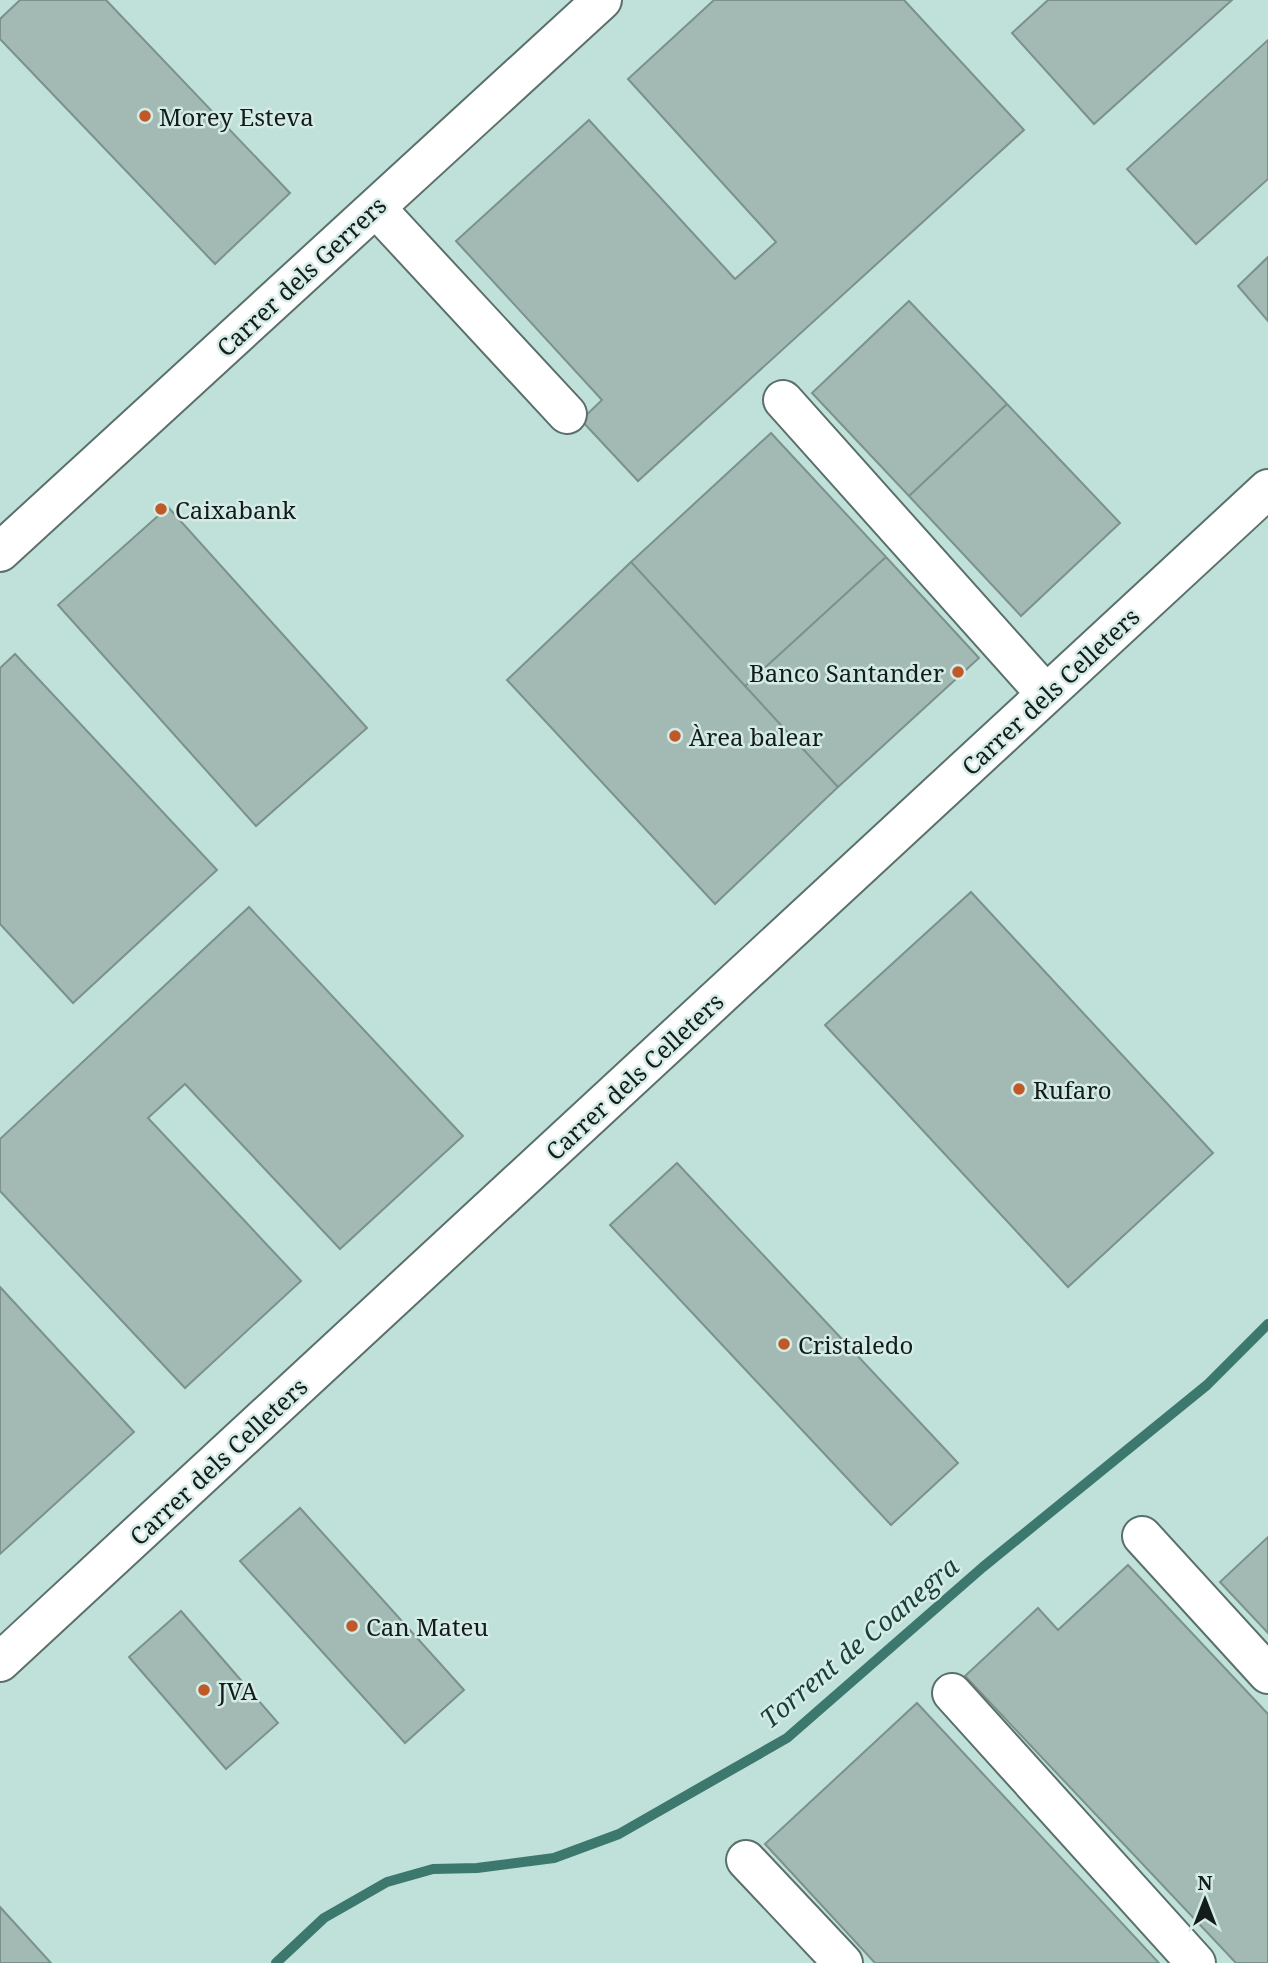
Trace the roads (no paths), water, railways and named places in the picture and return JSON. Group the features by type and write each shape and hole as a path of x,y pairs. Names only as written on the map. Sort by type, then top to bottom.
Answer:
{"street":[{"name":"Carrer dels Gerrers","path":"0,552 602,0"},
{"path":"376,208 567,414"},
{"path":"783,400 1046,694"},
{"name":"Carrer dels Celleters","path":"2,1656 1268,489"},
{"path":"1142,1536 1268,1674"},
{"path":"952,1693 1196,1963"},
{"path":"746,1860 843,1963"}],"waterway":[{"name":"Torrent de Coanegra","path":"276,1963 324,1918 387,1882 433,1869 477,1868 554,1858 619,1834 787,1738 983,1567 1207,1385 1268,1324"}],"place":[{"name":"Morey Esteva","path":"145,116"},
{"name":"Caixabank","path":"161,509"},
{"name":"Banco Santander","path":"958,672"},
{"name":"Àrea balear","path":"675,736"},
{"name":"Rufaro","path":"1019,1089"},
{"name":"Cristaledo","path":"784,1344"},
{"name":"Can Mateu","path":"352,1626"},
{"name":"JVA","path":"204,1690"}]}
